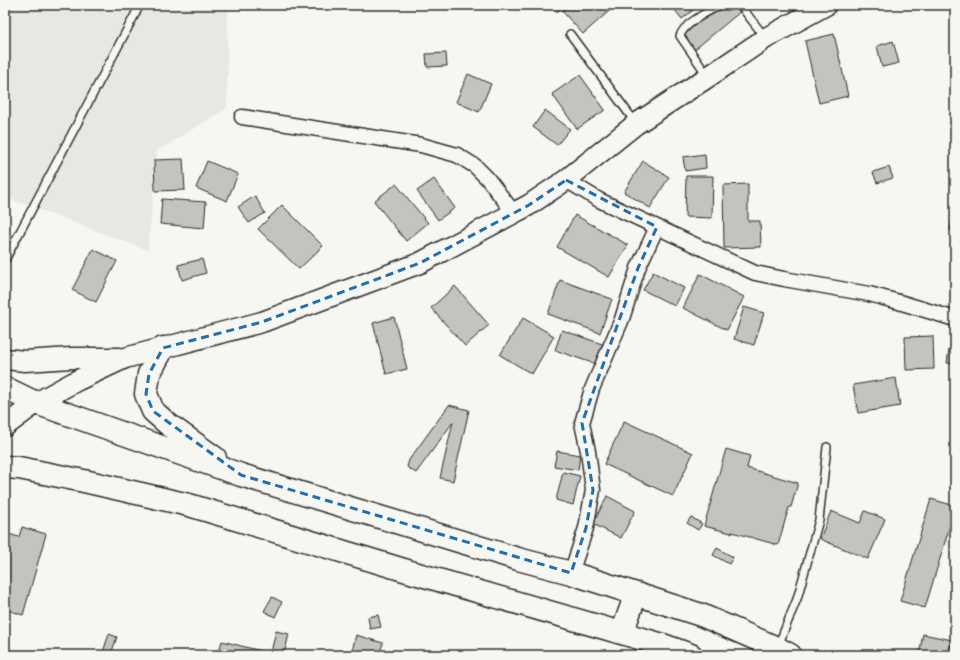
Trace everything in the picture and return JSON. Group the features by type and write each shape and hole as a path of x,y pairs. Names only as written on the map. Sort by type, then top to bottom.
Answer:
{"main road":[{"path":"163,348 149,374 146,394 153,411 192,442 241,475"},
{"path":"5,388 36,403 241,475 518,559 571,573 701,615 784,652"},
{"path":"5,467 19,468 84,481 189,505 404,570 663,645 691,655"},
{"path":"622,634 636,594"}],"street":[{"path":"5,426 36,403 78,380 125,358 262,322 420,263 529,205 566,180 636,124 766,38 826,5"},
{"path":"242,117 421,145 457,155 475,166 488,178 514,213"},
{"path":"566,180 600,200 755,273 869,294 955,319"},
{"path":"571,573 586,528 594,490 582,423 592,388 622,319 638,268 657,227"},
{"path":"5,359 25,361 71,358 125,358"}],"lane":[{"path":"5,260 140,5"},
{"path":"708,77 680,36 681,32 686,26 720,5"},
{"path":"740,5 766,38"},
{"path":"570,34 636,124"},
{"path":"784,652 819,520 827,447"}],"highlighted area":[{"path":"566,180 657,227 638,268 582,423 593,490 586,528 571,573 241,475 153,411 146,394 149,374 163,348 262,322 420,263 529,205"}],"shaded area":[{"path":"5,5 228,5 227,108 157,151 148,250 5,197"}],"building":[{"path":"549,5 564,5 556,13"},
{"path":"568,5 616,5 583,34 562,11"},
{"path":"671,5 695,5 697,7 682,19"},
{"path":"713,5 744,5 746,7 694,50 680,32"},
{"path":"834,34 848,96 819,103 805,41"},
{"path":"893,41 899,63 882,67 877,46"},
{"path":"446,53 447,66 427,67 426,54"},
{"path":"468,74 491,84 479,112 456,102"},
{"path":"580,75 605,110 577,129 552,94"},
{"path":"545,110 570,129 557,145 533,127"},
{"path":"705,154 706,168 685,171 683,157"},
{"path":"183,159 185,190 155,191 154,160"},
{"path":"207,161 238,174 227,201 196,188"},
{"path":"643,161 669,177 650,208 624,192"},
{"path":"889,167 893,178 877,183 873,172"},
{"path":"686,176 713,176 712,218 685,217"},
{"path":"434,179 455,208 438,220 417,191"},
{"path":"396,184 428,223 406,241 374,201"},
{"path":"748,184 748,221 760,221 761,247 724,248 723,185"},
{"path":"255,196 265,213 249,223 238,207"},
{"path":"162,199 206,202 204,228 160,224"},
{"path":"282,205 323,246 299,269 258,229"},
{"path":"955,209 955,232 950,230"},
{"path":"575,215 628,245 609,277 557,247"},
{"path":"93,249 117,261 96,302 72,290"},
{"path":"202,259 206,273 182,280 178,265"},
{"path":"653,272 684,288 675,306 643,290"},
{"path":"700,274 744,297 727,330 683,308"},
{"path":"560,280 612,299 600,333 548,314"},
{"path":"455,286 489,325 465,346 431,308"},
{"path":"744,307 764,313 754,345 734,339"},
{"path":"394,317 407,369 386,374 373,323"},
{"path":"523,318 554,336 532,374 500,355"},
{"path":"562,330 605,345 598,365 555,350"},
{"path":"933,336 934,369 906,370 905,337"},
{"path":"949,349 955,350 955,364 947,363"},
{"path":"896,378 900,406 858,413 853,385"},
{"path":"449,405 469,410 453,481 440,478 453,422 416,473 407,467 409,460"},
{"path":"624,421 693,453 673,496 604,464"},
{"path":"726,449 750,456 747,468 798,483 778,545 704,526"},
{"path":"557,451 580,455 578,470 554,466"},
{"path":"563,472 580,476 573,505 556,500"},
{"path":"607,496 635,511 621,538 593,524"},
{"path":"931,499 955,506 955,509 925,608 900,601"},
{"path":"831,511 860,523 865,511 885,519 868,559 820,539"},
{"path":"691,517 702,524 698,530 687,523"},
{"path":"22,527 46,534 23,615 5,609 5,533 19,537"},
{"path":"717,548 733,557 729,564 713,555"},
{"path":"272,597 282,602 275,617 264,611"},
{"path":"378,615 381,627 370,629 368,617"},
{"path":"276,631 289,634 284,655 271,652"},
{"path":"109,634 117,637 111,654 116,655 102,655"},
{"path":"923,634 952,640 948,655 919,655"},
{"path":"356,635 383,643 379,655 351,655"},
{"path":"222,641 261,651 260,655 218,655"}]}
